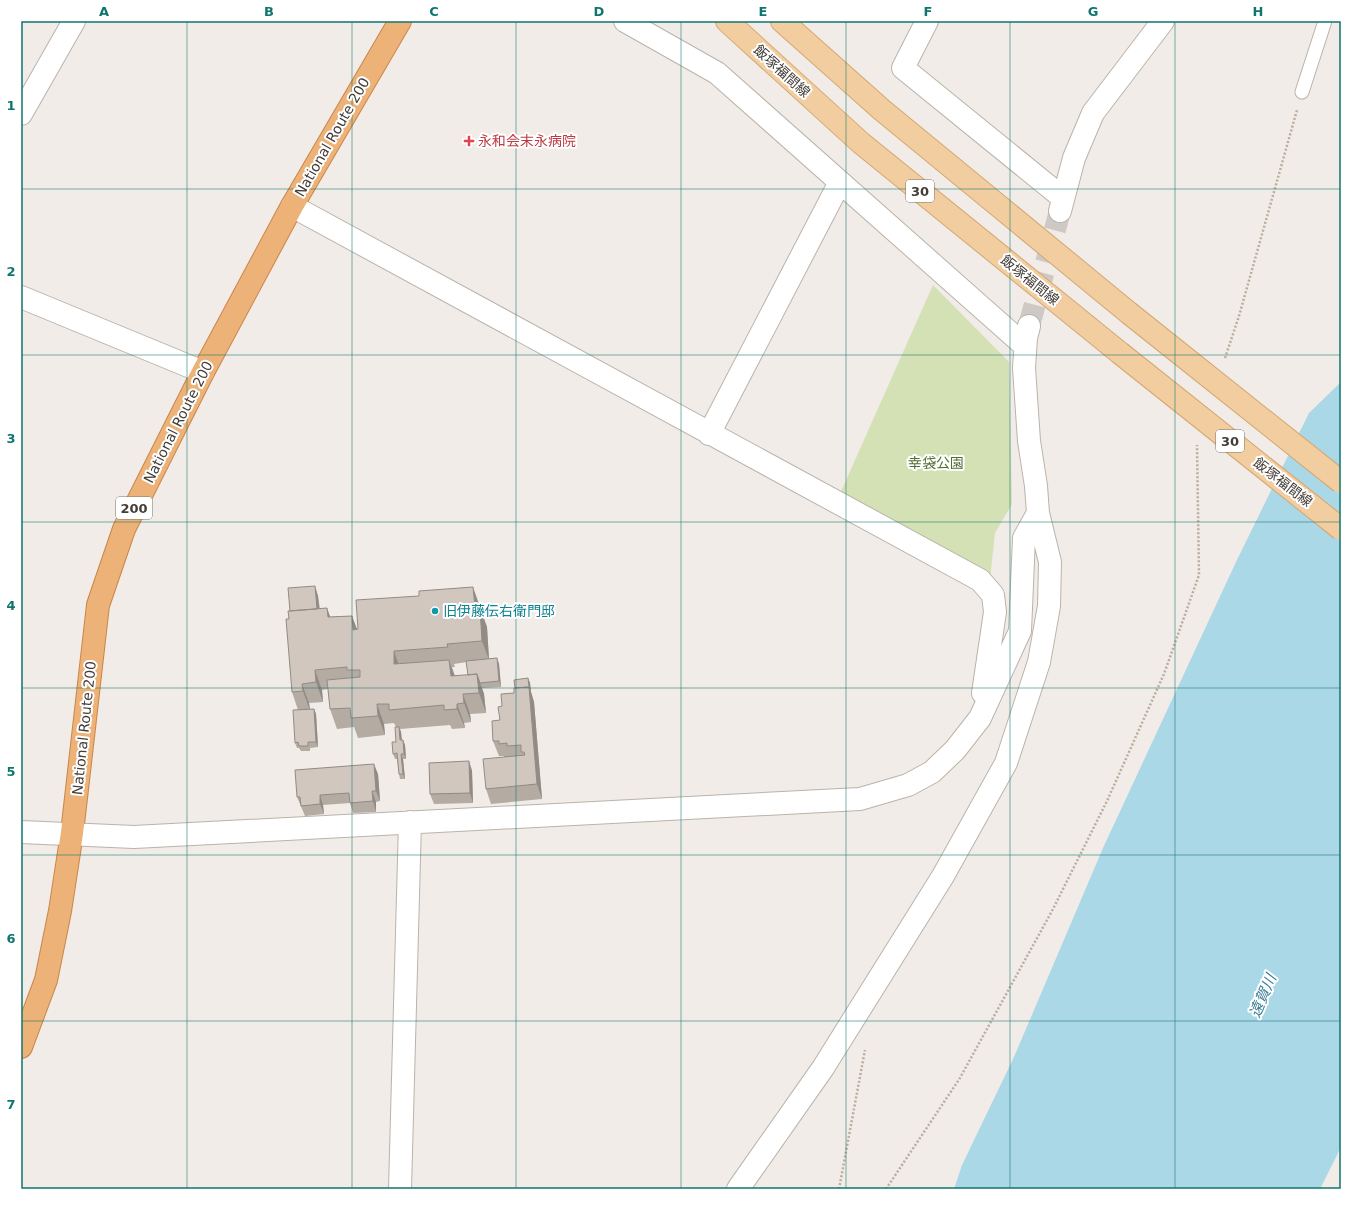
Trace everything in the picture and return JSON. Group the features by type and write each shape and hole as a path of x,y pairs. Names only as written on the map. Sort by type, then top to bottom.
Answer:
{"highway":[{"name":"National Route 200","path":"21,1047 46,980 60,911 72,834 98,605 124,529 203,372 292,206 400,21"}],"main road":[{"name":"飯塚福間線","path":"727,21 862,143 1120,353 1341,529"},
{"name":"30","path":"782,21 882,110 1129,313 1341,482"}],"street":[{"path":"21,114 74,21"},
{"path":"625,21 717,73 840,182 1028,336 1024,368 1029,441 1036,486 1038,513 1050,562 1049,606 1039,662 1006,763 944,876 823,1068 738,1189"},
{"path":"927,21 903,68 1062,204 1074,158 1093,113 1163,21"},
{"path":"709,434 840,182"},
{"path":"292,206 980,580 993,595 995,612 980,718"},
{"path":"21,297 203,372"},
{"path":"21,832 134,836 860,799 908,785 932,772 955,750 980,718 1020,631 1024,538 1038,513"},
{"path":"400,1189 410,822"}],"lane":[{"path":"1302,92 1325,21"}],"path":[{"path":"1224,362 1241,309 1302,92"},
{"path":"886,1189 960,1078 1053,909 1108,801 1164,674 1199,576 1197,445 1199,437"},
{"path":"839,1189 866,1045"}],"green space":[{"name":"幸袋公園","path":"933,285 1009,362 1012,504 995,533 990,579 839,496"}],"water":[{"name":"遠賀川","path":"1341,382 1341,1147 1320,1189 954,1189 962,1165 1014,1057 1103,848 1236,562 1309,413"}],"building":[{"path":"315,586 317,609 290,611 288,588"},
{"path":"473,587 475,608 480,608 482,641 447,644 448,647 394,651 394,664 449,660 451,676 477,674 479,693 463,694 464,703 457,704 457,709 444,710 444,705 389,710 389,704 377,704 378,716 351,718 350,708 330,709 327,680 360,677 360,670 347,670 347,667 315,670 316,682 302,684 303,691 292,692 286,619 289,619 288,611 327,608 328,617 352,616 353,630 358,629 356,600 419,596 419,591"},
{"path":"497,658 499,681 480,683 477,674 468,675 466,661"},
{"path":"528,678 529,687 515,688 514,680"},
{"path":"529,687 537,784 486,789 483,759 525,755 524,752 521,752 521,745 507,746 507,743 499,744 499,741 493,741 492,721 500,720 498,707 502,706 501,694 514,693 514,688"},
{"path":"314,709 316,742 308,742 308,746 299,746 298,742 295,743 293,710"},
{"path":"395,727 399,727 400,740 403,740 404,754 401,754 403,774 399,774 397,753 393,754 392,742 396,742"},
{"path":"469,761 470,793 430,794 429,763"},
{"path":"374,764 376,791 372,791 373,801 350,803 349,793 320,795 320,804 301,806 300,797 297,797 295,770"}],"tunnel":[{"path":"1029,326 1060,211"}],"place":[{"name":"永和会末永病院","path":"469,141"},
{"name":"旧伊藤伝右衛門邸","path":"435,611"}]}
